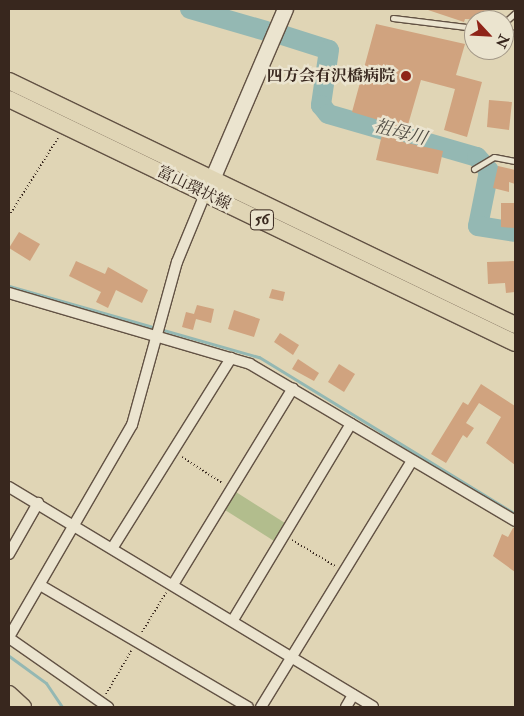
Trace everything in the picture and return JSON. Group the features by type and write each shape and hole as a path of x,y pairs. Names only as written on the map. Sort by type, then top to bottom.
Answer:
{"main road":[{"name":"富山環状線","path":"9,81 515,343"},
{"name":"富山環状線","path":"9,99 65,126 209,186 515,325"},
{"path":"9,694 23,707"}],"street":[{"path":"108,707 9,638 132,425 178,262 285,9"},
{"path":"9,293 231,358 293,388 515,521"},
{"path":"113,547 231,358"},
{"path":"174,583 293,388"},
{"path":"234,620 351,424"},
{"path":"261,707 412,461"},
{"path":"9,487 174,583 373,707"},
{"path":"9,554 38,503"},
{"path":"40,585 248,707"},
{"path":"346,707 353,695"}],"lane":[{"path":"393,18 464,27"},
{"path":"474,169 494,157 515,161"}],"path":[{"path":"9,216 65,126"},
{"path":"174,452 232,489"},
{"path":"284,535 344,572"}],"green space":[{"path":"236,492 285,523 274,541 225,510"}],"building":[{"path":"425,9 492,9 464,10 464,22"},
{"path":"376,24 464,44 456,75 482,82 467,137 444,130 455,89 421,80 403,142 443,151 438,174 376,160 385,122 352,112"},
{"path":"489,100 512,102 509,130 487,127"},
{"path":"498,166 515,170 515,184 509,182 509,192 493,188"},
{"path":"501,203 515,203 515,228 501,227"},
{"path":"19,232 40,244 30,261 9,248"},
{"path":"76,261 105,274 108,267 148,290 142,303 116,290 108,308 96,302 101,292 69,276"},
{"path":"515,261 515,292 506,293 505,283 488,284 487,262"},
{"path":"272,289 285,292 283,301 269,298"},
{"path":"197,305 214,309 211,323 196,319 193,330 182,327 186,312 194,314"},
{"path":"234,310 260,319 254,337 228,329"},
{"path":"280,333 299,345 293,355 274,342"},
{"path":"298,359 319,373 314,381 292,369"},
{"path":"339,364 355,374 344,392 328,382"},
{"path":"481,384 515,406 515,465 486,443 501,417 479,403 466,423 474,428 467,438 463,435 446,463 431,454 463,402 468,405"},
{"path":"513,528 515,528 515,572 493,556 502,534 508,537"}],"waterway":[{"name":"祖母川","path":"190,9 266,31"},
{"name":"祖母川","path":"279,34 329,50 321,105 328,114 477,157 489,171 478,226 515,232"},
{"path":"9,286 259,357 515,514"},
{"path":"9,656 46,683 62,707"}],"place":[{"name":"四方会有沢橋病院","path":"406,76"}]}
